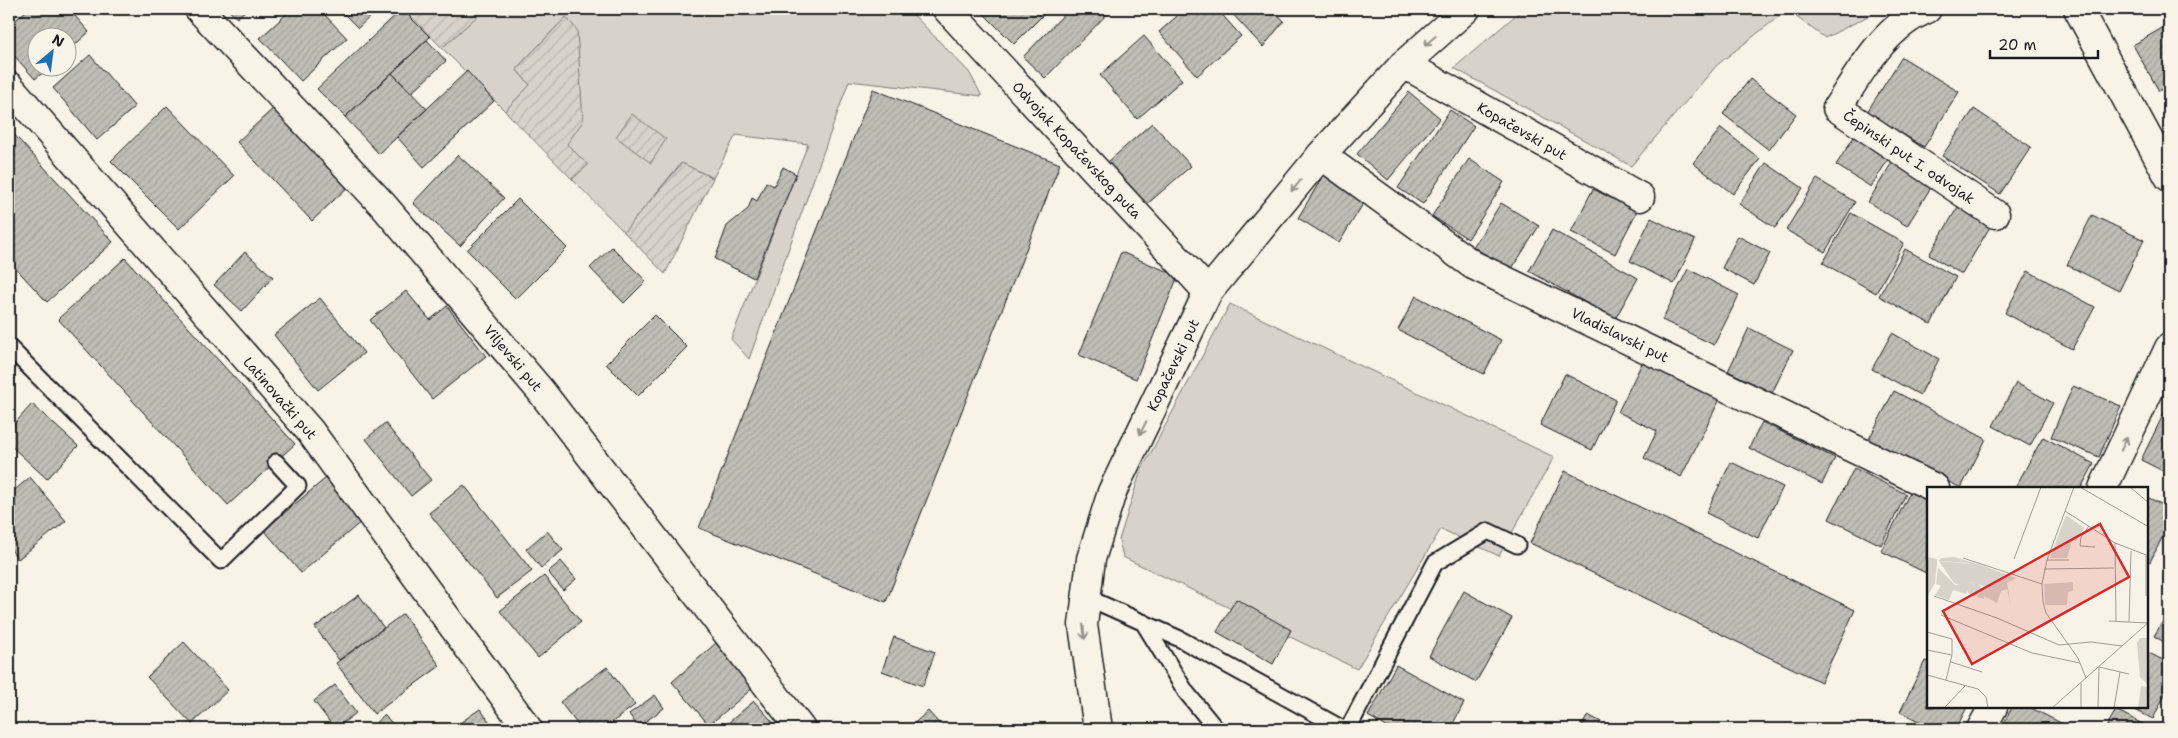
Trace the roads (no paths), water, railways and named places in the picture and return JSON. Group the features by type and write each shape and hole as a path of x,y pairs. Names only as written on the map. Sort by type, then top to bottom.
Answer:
{"street":[{"name":"Viljevski put","path":"199,9 383,205 540,390 801,729"},
{"name":"Odvojak Kopačevskog puta","path":"947,9 1208,292"},
{"name":"Kopačevski put","path":"1098,729 1083,625 1091,560 1112,492 1208,292 1321,155 1404,64 1466,9"},
{"name":"Čepinski put I. odvojak","path":"1928,9 1897,28 1868,60 1837,108 1995,214"},
{"path":"2078,9 2169,176"},
{"name":"Kopačevski put","path":"1404,64 1640,197"},
{"name":"Latinovački put","path":"9,86 310,431 528,729"},
{"name":"Vladislavski put","path":"1321,155 1473,264 1933,487"},
{"path":"2103,487 2169,348"},
{"path":"1981,729 1992,708"}],"lane":[{"path":"9,347 221,561 298,486 276,462"},
{"path":"1348,729 1435,563 1488,531 1517,545"},
{"path":"1086,597 1180,639 1343,729"},
{"path":"1143,622 1186,692 1216,729"}]}
